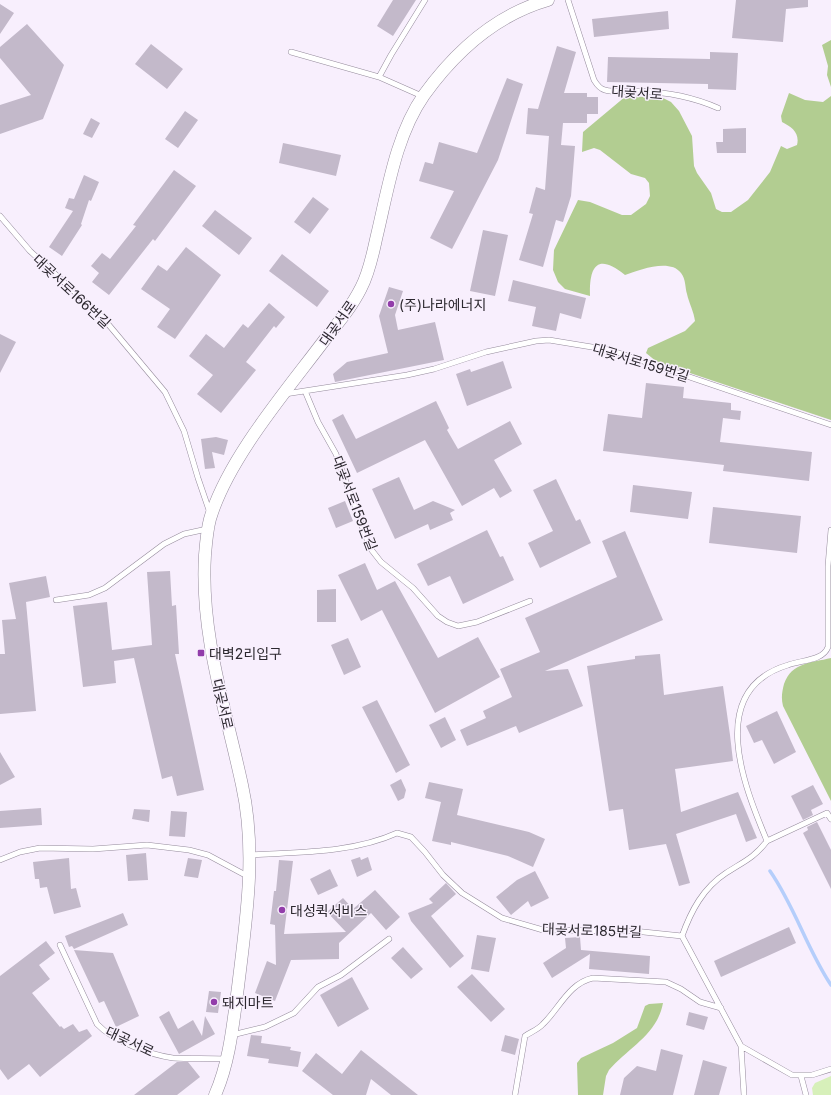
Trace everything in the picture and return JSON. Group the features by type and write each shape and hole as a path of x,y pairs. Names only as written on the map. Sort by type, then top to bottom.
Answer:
{"street":[{"name":"대곶서로","path":"215,1095 232,1035 250,878 251,855 248,818 243,787 221,702 207,614 205,559 208,528 211,515 237,461 341,319 361,288 370,264 398,152 413,113 423,96 447,65 475,38 504,18 534,4 548,0"}],"lane":[{"path":"379,77 390,55 425,0"},
{"name":"대곶서로","path":"568,0 594,80 598,87 605,90 618,92 641,91 686,97 697,99 718,108"},
{"path":"291,52 379,77 423,96"},
{"name":"대곶서로166번길","path":"0,216 30,251 103,318 144,365 165,392 177,414 211,515"},
{"name":"대곶서로159번길","path":"285,394 406,375 486,352 536,341 549,340 610,350 831,425"},
{"name":"대곶서로159번길","path":"305,391 318,422 336,454 370,548 380,562 413,588 438,616 447,622 458,626 478,622 530,601"},
{"path":"56,600 89,595 105,588 164,544 184,534 208,528"},
{"path":"766,841 743,778 738,731 741,707 745,698 762,677 788,665 821,656 826,653 828,647 828,566 831,530"},
{"path":"744,1095 741,1046 682,936 690,913 710,885 725,873 743,864 758,853 766,841 828,813 831,819"},
{"name":"대곶서로185번길","path":"251,855 319,850 361,844 385,838 397,833 410,837 425,852 443,875 462,893 481,907 502,918 543,930 634,930 682,936"},
{"path":"0,860 20,852 40,848 93,849 147,845 182,849 208,855 250,878"},
{"path":"232,1035 265,1027 294,1013 318,987 341,975 389,939"},
{"name":"대곶서로","path":"60,945 94,1019 105,1032 146,1051 173,1058 226,1059"},
{"path":"515,1095 525,1036 543,1025 571,991 586,980 592,978 666,982 681,989 700,1002 721,1008"},
{"path":"741,1046 767,1059 781,1070 801,1076 812,1075 831,1069"},
{"path":"801,1076 806,1095"}],"green space":[{"path":"831,40 831,87 827,75 828,66 822,45"},
{"path":"789,93 805,100 823,102 831,96 831,420 657,362 646,353 648,348 685,331 695,321 686,292 684,278 676,269 670,266 654,266 625,275 616,268 602,264 597,266 591,277 590,296 565,289 558,282 553,270 554,250 578,200 590,202 622,215 631,215 646,204 650,196 649,183 645,178 631,174 600,150 594,148 582,152 583,132 626,96 663,98 671,102 679,111 692,136 694,166 711,193 716,209 722,212 731,212 748,200 770,172 781,146 787,149 797,145 798,141 796,134 792,128 782,122 781,116"},
{"path":"831,658 831,801 783,706 782,692 787,677 797,667"},
{"path":"663,1003 660,1014 649,1032 609,1070 606,1076 603,1095 578,1095 577,1063 581,1058 613,1043 637,1028 645,1006 649,1004"},
{"path":"831,1076 831,1095 813,1095 812,1088 815,1083"}],"building":[{"path":"393,0 416,0 393,36 377,26"},
{"path":"736,0 808,0 808,7 786,9 783,42 732,38"},
{"path":"0,4 14,13 0,34"},
{"path":"668,11 669,29 594,37 592,19"},
{"path":"27,24 64,65 43,119 0,134 0,105 31,95 0,58 0,47"},
{"path":"151,44 183,69 167,89 135,64"},
{"path":"557,46 576,52 564,93 587,93 587,97 598,97 598,114 587,114 587,123 563,123 561,145 575,146 571,196 563,222 556,220 543,267 519,260 533,214 529,213 536,187 545,190 549,136 526,134 528,108 538,109"},
{"path":"710,52 738,53 736,90 708,89 708,84 607,82 608,57 710,59"},
{"path":"507,78 523,84 498,160 452,249 430,238 454,191 419,181 425,162 433,164 439,142 477,153"},
{"path":"185,111 198,120 178,148 165,139"},
{"path":"91,118 100,123 92,138 83,134"},
{"path":"746,128 746,153 717,153 716,142 723,142 723,129"},
{"path":"283,143 341,155 336,176 279,163"},
{"path":"174,170 196,186 155,241 153,239 109,295 92,282 99,273 91,266 102,253 110,259 136,226 133,225"},
{"path":"84,175 99,182 91,201 89,200 81,224 82,225 62,256 49,247 73,211 65,208 69,198 74,199"},
{"path":"313,197 329,209 310,234 294,222"},
{"path":"215,210 252,238 239,255 202,226"},
{"path":"483,230 508,235 495,296 470,291"},
{"path":"186,247 221,275 175,339 157,327 170,309 141,289 158,265 167,271"},
{"path":"282,254 329,291 317,307 269,271"},
{"path":"513,280 586,298 581,319 560,313 556,331 532,326 536,307 508,301"},
{"path":"389,287 403,291 395,315 398,330 435,322 444,360 335,382 333,374 347,362 388,353 379,316"},
{"path":"269,303 285,317 276,328 274,326 246,362 256,370 221,413 197,394 213,375 189,356 206,334 224,348 243,324 248,328"},
{"path":"0,334 16,342 0,373"},
{"path":"503,361 512,388 467,406 456,374 470,369 471,372"},
{"path":"646,383 684,387 683,398 731,403 731,410 741,411 740,420 723,418 720,442 812,452 809,481 723,471 724,465 603,451 608,414 642,418"},
{"path":"436,401 449,428 447,430 458,449 510,421 522,444 494,460 512,491 500,498 494,488 462,506 425,440 357,473 332,420 343,414 356,439"},
{"path":"216,437 228,440 224,455 212,452 215,468 205,469 201,439"},
{"path":"399,477 414,510 433,501 455,510 450,513 453,520 430,530 428,524 395,539 372,489"},
{"path":"556,479 576,521 580,519 591,543 540,568 528,543 553,531 533,490"},
{"path":"633,485 692,492 688,519 630,512"},
{"path":"345,501 353,521 336,528 328,508"},
{"path":"713,507 801,516 797,553 709,543"},
{"path":"487,530 500,557 503,556 514,580 463,604 450,576 428,586 417,564"},
{"path":"625,531 663,620 545,671 568,669 583,706 519,733 516,726 467,746 460,730 486,718 483,711 512,697 500,669 540,652 525,618 617,577 602,541"},
{"path":"365,563 377,590 395,581 438,658 478,637 500,677 435,713 382,610 361,621 338,575"},
{"path":"170,571 172,606 176,605 179,654 175,654 204,790 177,796 172,776 162,779 134,658 114,661 116,683 83,687 73,606 107,602 112,650 152,645 147,572"},
{"path":"46,576 50,597 26,602 36,711 0,714 0,654 5,654 2,620 16,619 9,583"},
{"path":"336,589 336,622 317,622 317,590"},
{"path":"348,638 361,667 344,675 331,645"},
{"path":"660,654 664,695 723,686 730,735 733,761 675,769 681,812 738,792 757,838 746,842 736,814 676,834 690,883 679,886 666,844 629,850 623,809 609,811 587,666 635,659 635,656"},
{"path":"377,700 410,765 396,773 362,707"},
{"path":"777,711 796,752 774,764 762,740 754,743 746,726"},
{"path":"445,717 456,740 441,748 429,725"},
{"path":"0,752 15,777 0,785"},
{"path":"401,779 406,790 404,798 398,801 390,785"},
{"path":"429,782 463,789 457,815 529,832 545,839 533,867 508,856 451,842 451,845 432,841 441,802 425,798"},
{"path":"813,785 823,804 811,810 813,815 803,820 791,796"},
{"path":"41,808 42,825 0,828 0,811"},
{"path":"134,809 150,810 149,822 132,819"},
{"path":"171,811 187,812 185,837 169,836"},
{"path":"817,822 831,850 831,889 803,833 808,830 807,827"},
{"path":"146,853 148,880 128,881 126,855"},
{"path":"360,857 361,860 368,857 372,870 357,877 351,860"},
{"path":"69,858 71,889 76,888 81,907 54,914 47,887 40,888 39,879 35,879 33,862"},
{"path":"188,858 202,860 198,878 184,876"},
{"path":"279,860 293,861 284,934 346,932 327,912 343,898 353,909 375,890 400,917 386,930 371,913 339,943 339,959 291,960 275,1001 255,993 267,961 276,965 275,925 270,924 274,891 276,891"},
{"path":"330,869 338,886 318,895 310,879"},
{"path":"535,871 549,898 531,907 528,901 511,915 496,897 517,880"},
{"path":"446,883 456,894 431,916 464,956 450,968 411,921 408,913 433,903 429,899"},
{"path":"123,913 128,925 74,949 72,946 69,947 65,936"},
{"path":"789,927 796,943 721,977 714,961"},
{"path":"477,935 496,938 489,972 471,969"},
{"path":"580,937 581,950 650,956 649,974 589,969 590,954 552,978 543,963 566,948 565,938"},
{"path":"46,941 55,953 39,965 50,979 32,993 60,1027 61,1026 64,1029 73,1024 79,1032 87,1029 92,1036 40,1077 29,1064 8,1080 0,1069 0,976"},
{"path":"403,947 423,969 411,979 391,958"},
{"path":"74,950 113,953 139,1016 116,1027 104,1001 99,1003"},
{"path":"472,974 505,1009 491,1022 457,987"},
{"path":"352,977 369,1009 338,1027 320,995"},
{"name":"돼지마트","path":"209,991 221,992 218,1013 206,1012"},
{"path":"169,1011 178,1029 193,1020 202,1036 205,1016 215,1034 179,1054 159,1017"},
{"path":"689,1012 708,1017 704,1030 686,1025"},
{"path":"251,1035 262,1036 261,1043 291,1047 290,1050 301,1052 298,1067 268,1063 269,1059 247,1056"},
{"path":"505,1035 519,1039 515,1055 501,1051"},
{"path":"661,1049 683,1055 673,1095 620,1095 624,1078 637,1066 656,1071"},
{"path":"361,1050 418,1095 391,1095 371,1079 366,1095 333,1095 302,1071 316,1053 342,1074"},
{"path":"703,1060 727,1067 719,1095 694,1095"},
{"path":"177,1062 188,1062 200,1077 177,1095 134,1095"}],"waterway":[{"path":"770,871 787,899 815,957 831,985"}],"place":[{"name":"(주)나라에너지","path":"391,304"},
{"name":"대벽2리입구","path":"201,653"},
{"name":"대성퀵서비스","path":"282,910"},
{"name":"돼지마트","path":"214,1002"}]}
